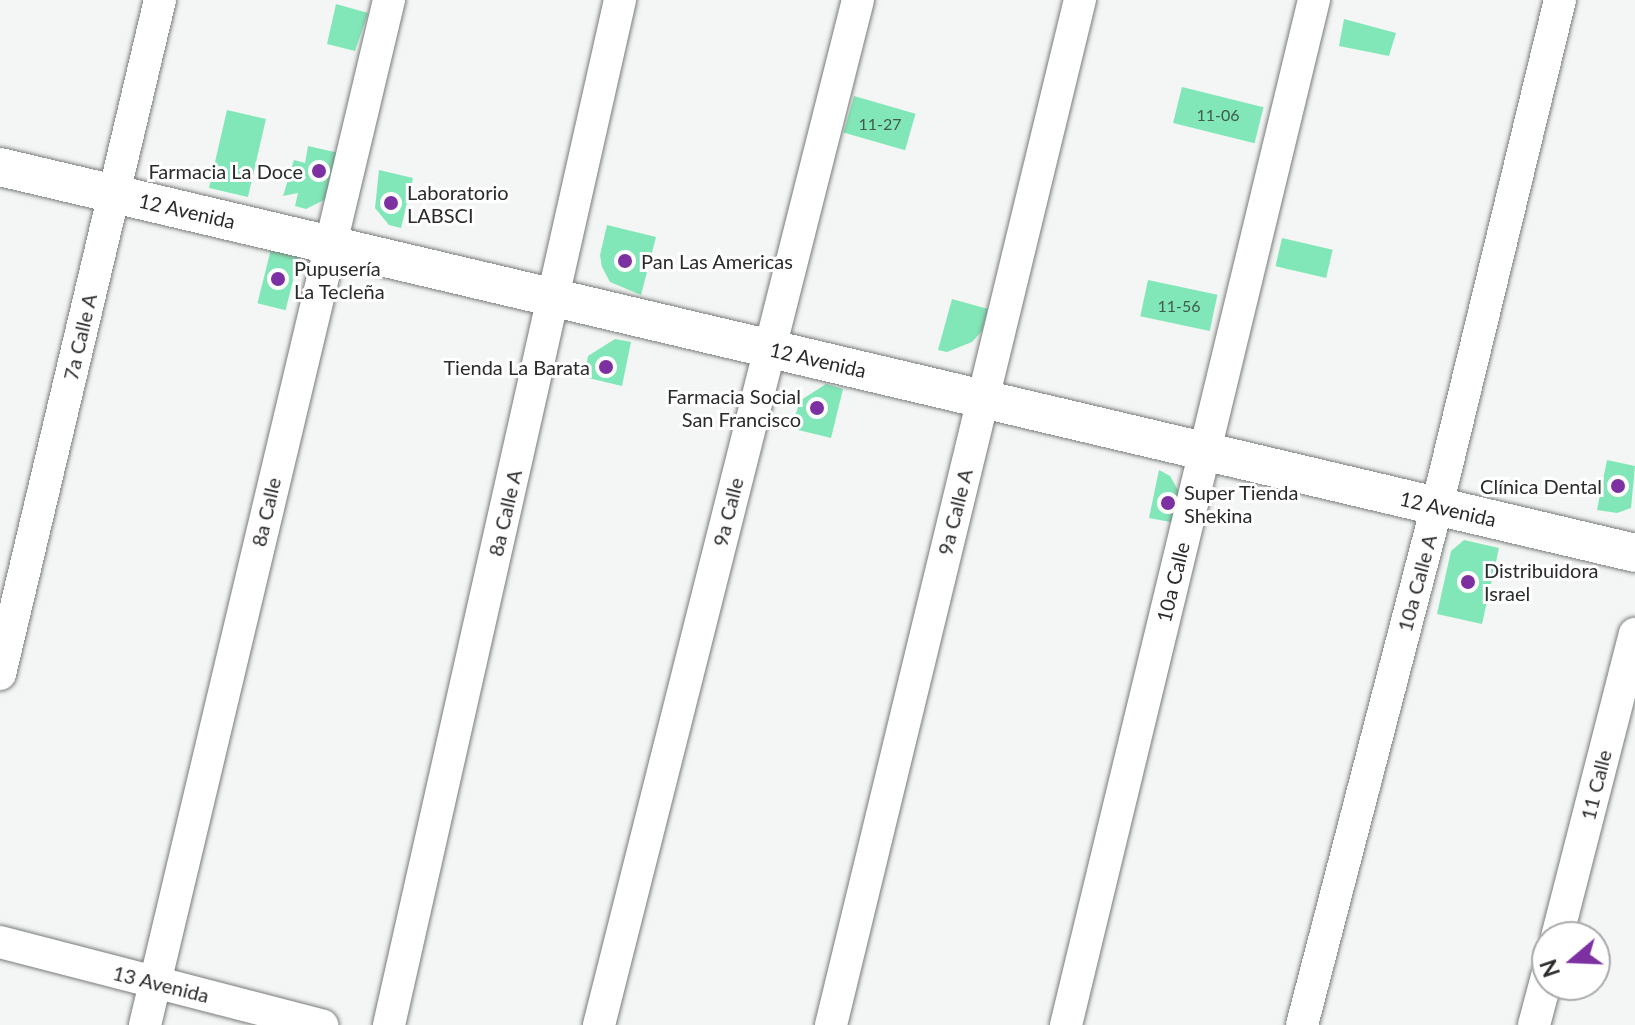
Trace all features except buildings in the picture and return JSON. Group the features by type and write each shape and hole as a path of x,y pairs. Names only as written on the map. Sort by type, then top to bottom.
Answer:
{"street":[{"name":"7a Calle A","path":"0,674 160,0"},
{"name":"8a Calle","path":"145,1025 328,244 389,0"},
{"name":"8a Calle A","path":"389,1025 620,0"},
{"name":"9a Calle","path":"599,1025 858,0"},
{"name":"9a Calle A","path":"831,1025 1080,0"},
{"name":"10a Calle","path":"1066,1025 1314,0"},
{"name":"10a Calle A","path":"1302,1025 1437,506 1560,0"},
{"name":"12 Avenida","path":"0,167 1635,553"},
{"name":"11 Calle","path":"1561,921 1635,634"},
{"name":"13 Avenida","path":"0,942 322,1025"},
{"path":"1534,1025 1540,1001"}],"place":[{"name":"Farmacia La Doce","path":"319,171"},
{"name":"Laboratorio LABSCI","path":"391,203"},
{"name":"Pan Las Americas","path":"625,261"},
{"name":"Pupusería La Tecleña","path":"278,279"},
{"name":"Tienda La Barata","path":"606,367"},
{"name":"Farmacia Social San Francisco","path":"817,408"},
{"name":"Clínica Dental","path":"1618,486"},
{"name":"Super Tienda Shekina","path":"1168,503"},
{"name":"Distribuidora Israel","path":"1468,582"}]}
